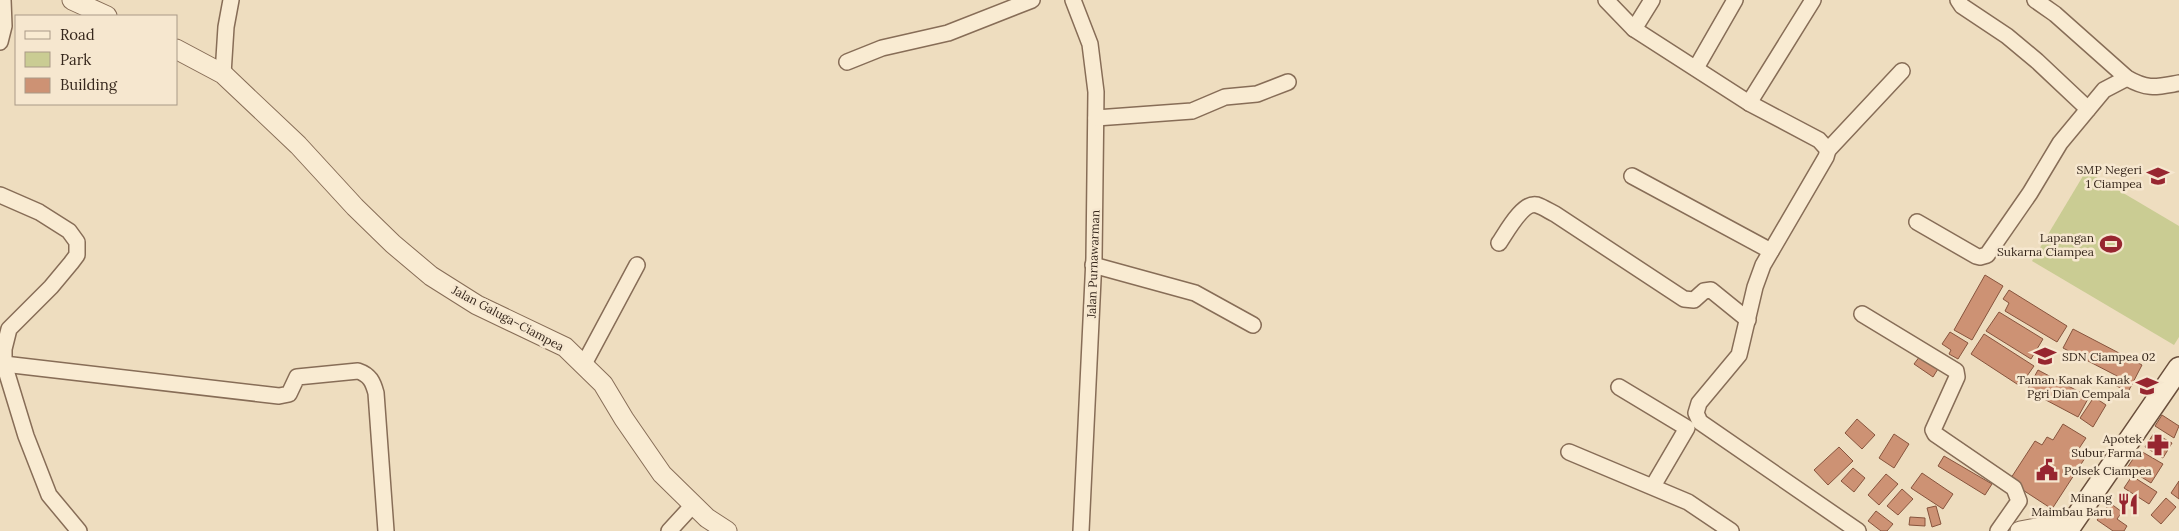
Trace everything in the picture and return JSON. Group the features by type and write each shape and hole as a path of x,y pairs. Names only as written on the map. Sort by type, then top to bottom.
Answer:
{"main road":[{"path":"2071,526 2179,368"}],"street":[{"path":"0,42 4,26 3,0"},
{"path":"72,0 105,15"},
{"path":"223,74 226,27 231,0"},
{"path":"847,62 882,48 948,33 1032,0"},
{"name":"Jalan Purnawarman","path":"1073,0 1090,44 1095,84 1096,118 1093,265 1081,531"},
{"path":"1606,0 1634,29 1749,103 1819,140 1825,144 1828,150"},
{"path":"1634,29 1652,0"},
{"path":"1696,68 1735,0"},
{"path":"1749,103 1813,0"},
{"path":"1958,0 1962,6 2007,36 2037,60 2088,109"},
{"path":"2035,0 2057,7 2128,78 2140,85 2151,88 2179,83"},
{"name":"Jalan Galuga–Ciampea","path":"178,50 223,74 298,145 355,207 393,244 431,276 477,305 565,347 603,384 624,419 662,474 693,505 726,531"},
{"path":"1858,531 1700,422 1696,413 1699,403 1739,355 1755,286 1771,251 1826,157 1828,150 1902,71"},
{"path":"1917,222 1976,256 1987,255 2025,200 2060,142 2104,90 2128,78"},
{"path":"1096,118 1192,111 1225,97 1262,93 1288,82"},
{"path":"1632,176 1771,251"},
{"path":"0,196 39,212 69,231 77,242 77,255 71,263 52,286 9,329 4,348 4,364 26,436 49,495 78,531"},
{"path":"1499,243 1520,213 1527,206 1536,204 1555,214 1684,299 1694,300 1704,291 1711,290 1748,320"},
{"path":"584,364 637,265"},
{"path":"1093,265 1194,293 1253,325"},
{"path":"1862,314 1956,371 1957,377 1933,430 1935,434 2014,488 2019,501 1998,531"},
{"path":"4,364 279,396 289,394 297,377 358,371 365,373 372,381 376,393 386,531"},
{"path":"1620,387 1686,428 1653,486"},
{"path":"1569,452 1688,502 1731,531"},
{"path":"669,531 693,505"},
{"path":"2020,531 2071,526"}],"green space":[{"name":"Lapangan Sukarna Ciampea","path":"2086,171 2179,226 2179,337 2174,345 2032,261"}],"building":[{"path":"1985,275 2003,286 1972,340 1954,330"},
{"path":"2009,290 2067,326 2057,342 2005,311 2009,303 2003,299"},
{"path":"1999,312 2043,339 2031,359 1986,331"},
{"path":"2073,329 2142,365 2128,392 2113,384 2117,376 2063,348"},
{"path":"1950,332 1968,343 1958,359 1949,354 1951,350 1942,344"},
{"path":"1984,334 2034,366 2020,386 1971,354"},
{"path":"1923,352 1941,364 1933,377 1914,364"},
{"path":"2038,370 2089,397 2078,417 2027,390"},
{"path":"2094,397 2106,405 2093,427 2080,418"},
{"path":"2162,415 2179,426 2174,438 2155,426"},
{"path":"1857,419 1875,435 1862,449 1845,433"},
{"name":"Polsek Ciampea","path":"2063,424 2086,438 2076,453 2085,458 2052,509 2009,481 2035,441 2042,445 2047,437 2053,440"},
{"name":"Apotek Subur Farma","path":"2154,433 2172,443 2163,458 2145,447"},
{"path":"1894,434 1909,444 1894,468 1879,458"},
{"path":"1839,447 1853,461 1828,485 1814,470"},
{"path":"2139,450 2163,464 2151,483 2127,468"},
{"path":"1944,456 1992,484 1985,495 1938,466"},
{"path":"1853,468 1865,478 1854,492 1841,481"},
{"path":"1922,473 1953,494 1943,509 1911,488"},
{"path":"1886,474 1898,484 1879,505 1868,495"},
{"path":"2132,476 2157,492 2149,504 2124,488"},
{"path":"2179,481 2179,499 2171,493"},
{"path":"1902,489 1913,499 1898,515 1887,506"},
{"path":"2166,498 2176,507 2161,524 2151,515"},
{"path":"2110,503 2122,512 2117,519 2127,526 2124,531 2113,531 2097,520"},
{"path":"1936,506 1941,524 1932,527 1927,508"},
{"path":"1876,511 1893,524 1887,531 1881,531 1868,521"},
{"path":"1910,517 1925,518 1925,526 1909,525"}],"place":[{"name":"SMP Negeri 1 Ciampea","path":"2158,176"},
{"name":"Lapangan Sukarna Ciampea","path":"2111,244"},
{"name":"SDN Ciampea 02","path":"2045,356"},
{"name":"Taman Kanak Kanak Pgri Dian Cempala","path":"2147,386"},
{"name":"Apotek Subur Farma","path":"2158,445"},
{"name":"Polsek Ciampea","path":"2047,470"},
{"name":"Minang Maimbau Baru","path":"2128,504"}]}
